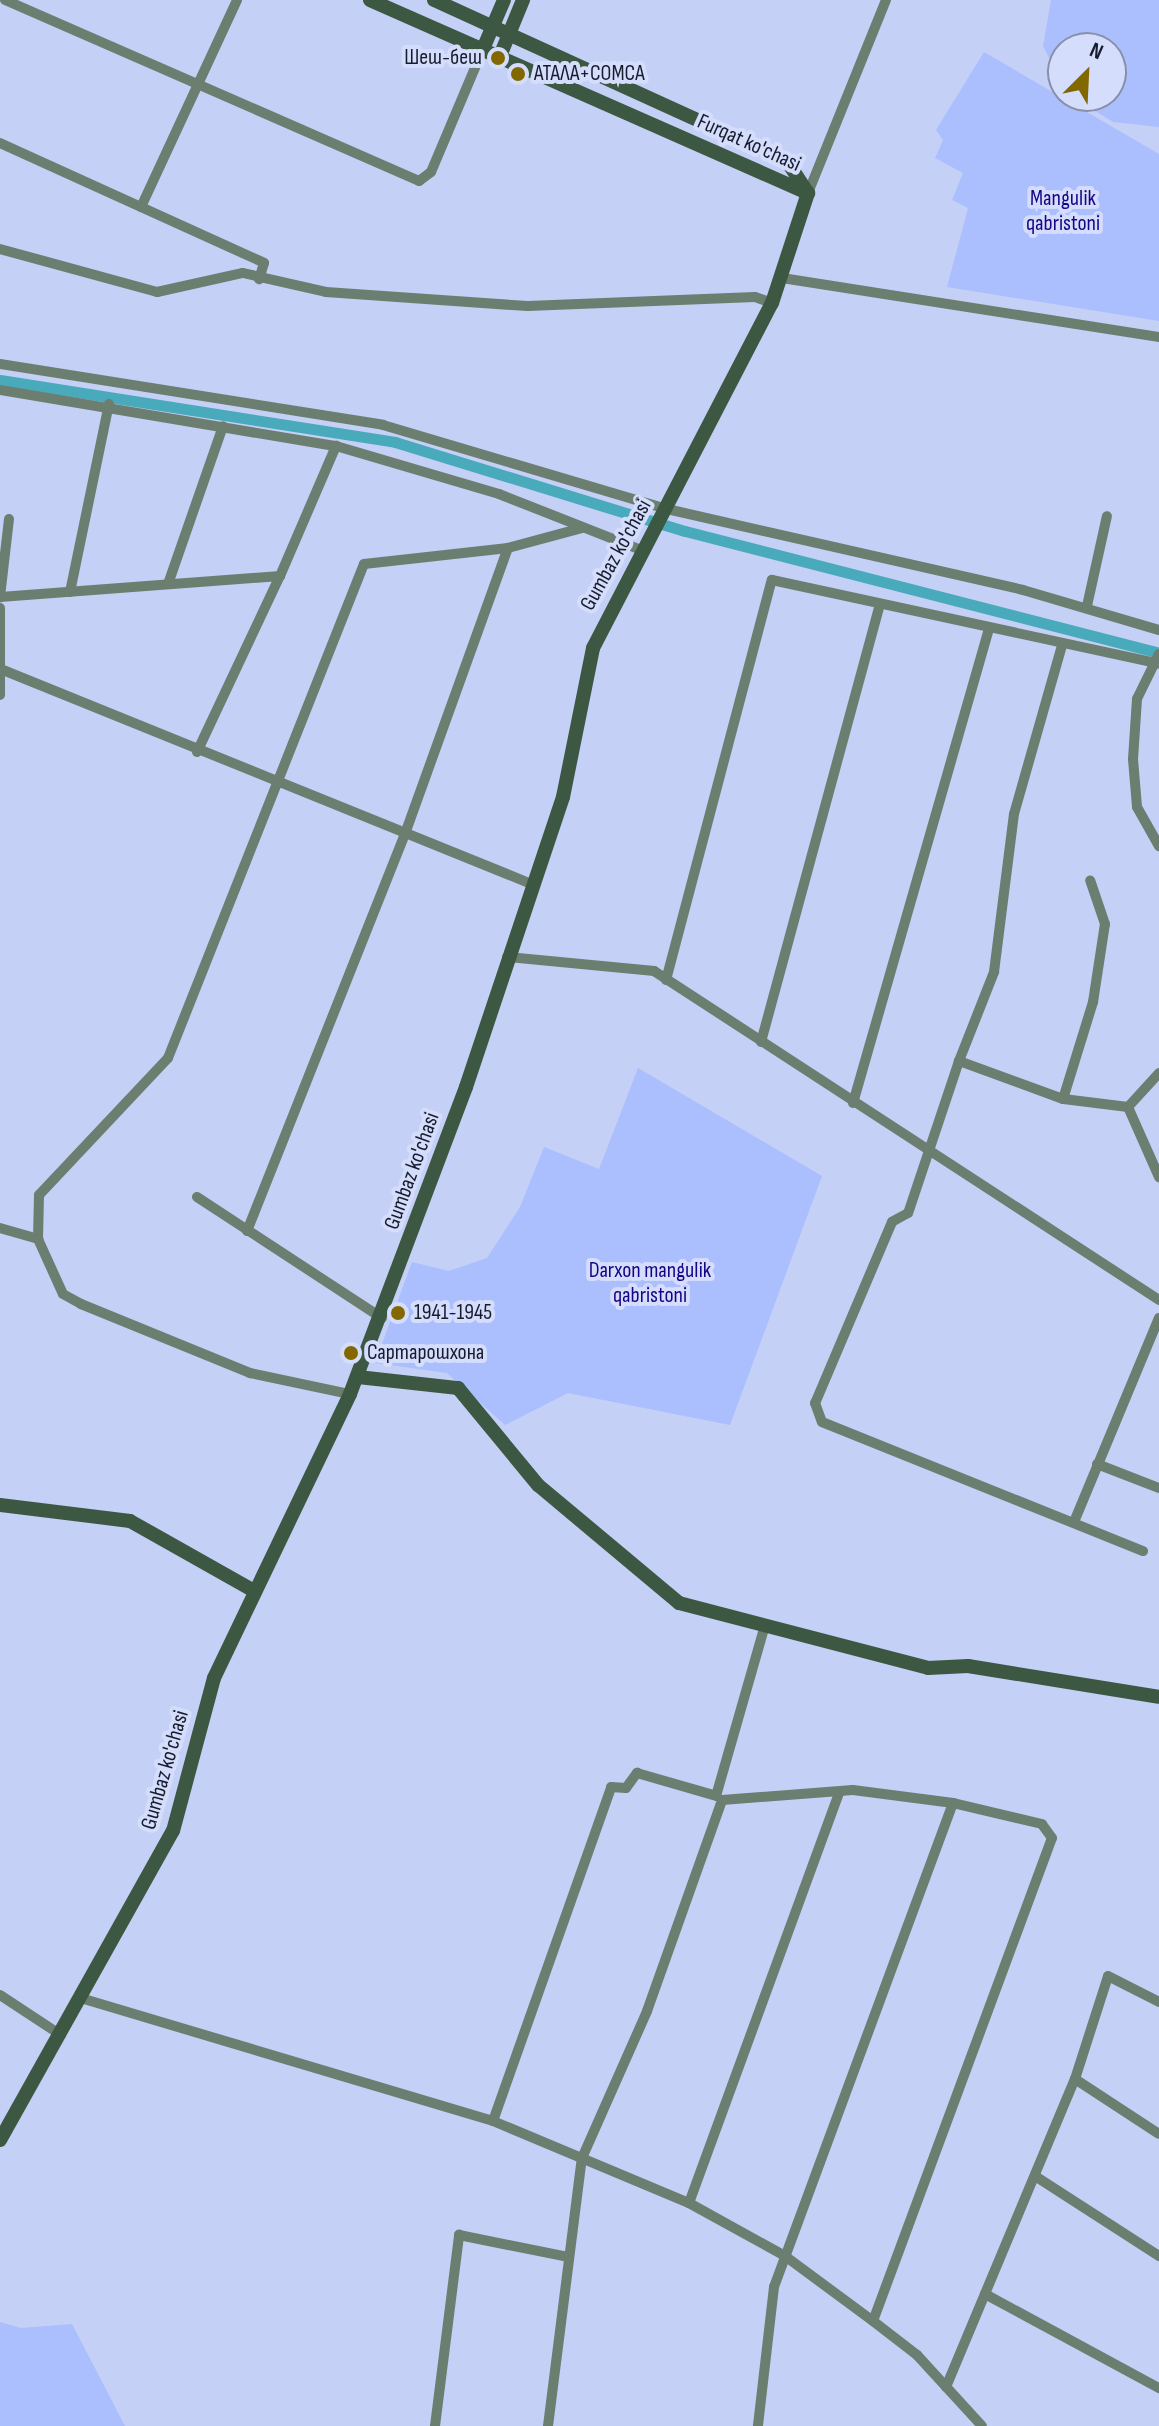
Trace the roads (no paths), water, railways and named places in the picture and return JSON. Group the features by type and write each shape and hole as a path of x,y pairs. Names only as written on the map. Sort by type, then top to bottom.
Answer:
{"main road":[{"name":"Furqat ko'chasi","path":"370,0 808,193"},
{"name":"Furqat ko'chasi","path":"434,0 787,161 808,193"},
{"path":"483,49 504,0"},
{"path":"500,56 523,0"},
{"name":"Gumbaz ko'chasi","path":"0,2140 84,1999 173,1831 214,1678 358,1377 382,1318 563,797 593,648 641,550 667,509 772,303 808,193"},
{"path":"358,1377 458,1388 538,1485 665,1594 692,1609 928,1668 968,1666 1159,1697"},
{"path":"0,1505 130,1521 254,1591"}],"street":[{"path":"5,0 419,181 431,172 483,49"},
{"path":"141,207 237,0"},
{"path":"808,193 886,0"},
{"path":"0,143 264,263 259,279"},
{"path":"0,249 137,290 177,290 243,273 326,292 528,306 755,297 772,303"},
{"path":"782,278 1159,337"},
{"path":"0,364 383,425 667,509 1087,606 1159,630"},
{"path":"0,390 109,404 336,446 499,494 641,550"},
{"path":"70,592 109,404"},
{"path":"168,584 223,426"},
{"path":"197,752 280,576 336,446"},
{"path":"1087,606 1107,516"},
{"path":"9,519 0,597 280,576"},
{"path":"350,1394 250,1373 63,1294 38,1239 39,1195 168,1058 275,780 364,564 508,548 582,528"},
{"path":"247,1231 406,831 508,548"},
{"path":"666,980 772,575 880,604 1062,645 1158,659 1137,699 1133,759 1137,807 1159,846"},
{"path":"761,1042 880,604"},
{"path":"0,608 3,670 0,694"},
{"path":"853,1103 989,628"},
{"path":"1062,645 1014,814 994,972 959,1061 908,1213 892,1222 818,1391 817,1416 1143,1551"},
{"path":"3,670 197,752 406,831 534,885"},
{"path":"1063,1099 1093,1002 1105,924 1090,880"},
{"path":"507,957 654,971 1159,1300"},
{"path":"959,1061 1063,1099 1128,1107"},
{"path":"1128,1107 1159,1073"},
{"path":"1128,1107 1159,1177"},
{"path":"197,1197 382,1318"},
{"path":"0,1228 38,1239"},
{"path":"1074,1522 1159,1318"},
{"path":"1097,1464 1159,1488"},
{"path":"548,2426 582,2158 647,2011 717,1797 765,1625"},
{"path":"493,2121 611,1787 626,1788 637,1773 717,1797 894,1792 1042,1824 1052,1838 873,2321"},
{"path":"689,2203 839,1793"},
{"path":"758,2426 774,2287 953,1803"},
{"path":"946,2387 1075,2079 1110,1974 1159,2002"},
{"path":"0,1995 61,2035"},
{"path":"84,1999 493,2121 689,2203 785,2256 873,2321 946,2387 982,2426"},
{"path":"1075,2079 1159,2134"},
{"path":"1035,2176 1159,2256"},
{"path":"435,2426 459,2235 568,2257"},
{"path":"985,2294 1159,2388"}],"waterway":[{"path":"0,380 395,442 685,531 1159,653"}],"place":[{"name":"Шеш-беш","path":"498,58"},
{"name":"АТАЛА+СОМСА","path":"518,74"},
{"name":"1941-1945","path":"398,1313"},
{"name":"Сартарошхона","path":"351,1353"}],"park label":[{"name":"Mangulik qabristoni","path":"1063,210"},
{"name":"Darxon mangulik qabristoni","path":"650,1282"}]}
